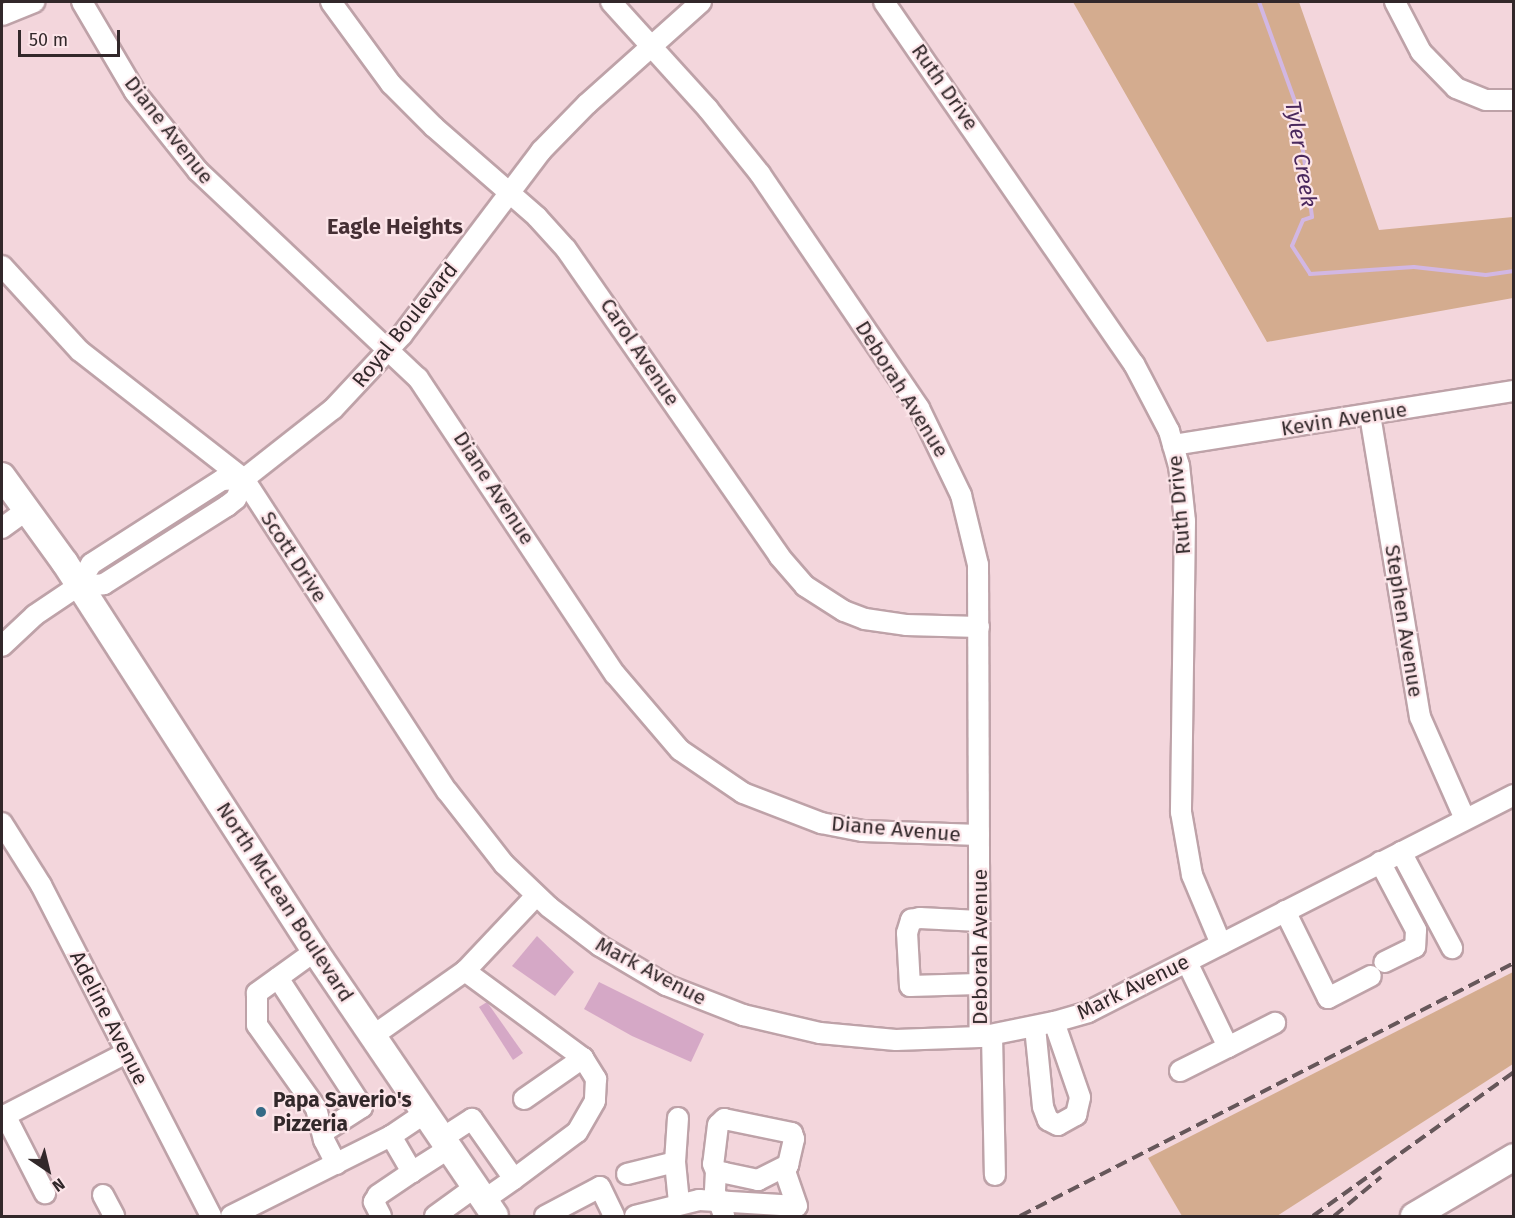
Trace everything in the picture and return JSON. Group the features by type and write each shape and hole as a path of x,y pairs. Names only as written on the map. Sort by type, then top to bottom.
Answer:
{"main road":[{"name":"North McLean Boulevard","path":"2,476 28,509 315,951 374,1035 484,1202"},
{"path":"1414,1216 1512,1160"}],"street":[{"path":"2,15 34,2"},
{"name":"Diane Avenue","path":"82,2 135,92 198,171 242,216 391,348 418,378 461,437 615,674 680,750 743,793 821,823 863,831 979,836"},
{"name":"Carol Avenue","path":"331,2 391,84 434,127 510,192 581,268 779,556 804,586 844,611 874,621 979,627"},
{"name":"Deborah Avenue","path":"611,2 736,141 919,408 962,495 978,565 978,984 986,1036 995,1175"},
{"name":"Royal Boulevard","path":"2,646 28,621 78,586 86,571 101,558 222,480 243,479 316,424 391,348 510,192 564,126 701,2"},
{"name":"Ruth Drive","path":"884,2 1134,364 1162,412 1173,445 1185,521 1181,812 1192,875 1221,944"},
{"path":"1395,2 1421,52 1456,88 1486,100 1514,100"},
{"name":"Scott Drive","path":"2,266 80,351 243,479 447,791 504,864 536,896"},
{"name":"Kevin Avenue","path":"1173,445 1514,391"},
{"name":"Stephen Avenue","path":"1370,415 1420,717 1465,819"},
{"path":"2,528 28,509"},
{"name":"Mark Avenue","path":"536,896 567,923 630,965 701,1000 743,1015 856,1038 986,1036 1088,1012 1514,795"},
{"name":"Adeline Avenue","path":"2,823 41,885 211,1216"},
{"path":"1401,852 1452,948"},
{"path":"1285,911 1328,998 1415,947 1416,930 1380,862"},
{"path":"374,1035 465,971 536,896"},
{"path":"978,984 910,986 908,926 920,918 979,921"},
{"path":"315,951 257,993 257,1025 316,1108 325,1131 324,1140 336,1164"},
{"path":"1186,962 1228,1047"},
{"path":"435,1216 484,1202 568,1142 595,1101 596,1079 583,1058 465,971"},
{"path":"278,978 362,1107 325,1131"},
{"path":"1180,1071 1275,1023"},
{"path":"45,1193 3,1116 126,1053"},
{"path":"524,1099 583,1058"},
{"path":"231,1216 391,1136 424,1113"},
{"path":"678,1118 675,1162 679,1203"},
{"path":"635,1216 679,1203 721,1208 797,1206 787,1181 788,1165 795,1139 792,1133 730,1118 718,1125 713,1164 716,1171 715,1192 721,1208"},
{"path":"378,1209 378,1195 412,1172 472,1119 514,1179"},
{"path":"391,1136 412,1172"},
{"path":"627,1174 675,1162"},
{"path":"716,1171 758,1179 788,1165"},
{"path":"545,1216 600,1187 614,1216"},
{"path":"103,1195 114,1216"}],"shaded area":[{"path":"1073,2 1299,2 1379,230 1513,217 1513,298 1267,342"},
{"path":"1513,972 1513,1064 1277,1216 1182,1216 1148,1158"}],"building":[{"path":"537,936 574,972 555,996 512,966"},
{"path":"599,982 704,1034 691,1062 632,1036 584,1009"},
{"path":"487,1002 523,1053 513,1060 479,1007"}],"waterway":[{"name":"Tyler Creek","path":"1259,2 1297,107 1312,217 1303,220 1292,246 1310,274 1414,267 1486,275 1514,271"}],"railway":[{"path":"1020,1216 1514,963"},
{"path":"1313,1216 1514,1072"},
{"path":"1334,1216 1381,1177"}],"place":[{"name":"Papa Saverio's Pizzeria","path":"261,1112"}],"district":[{"name":"Eagle Heights","path":"395,227"}]}
